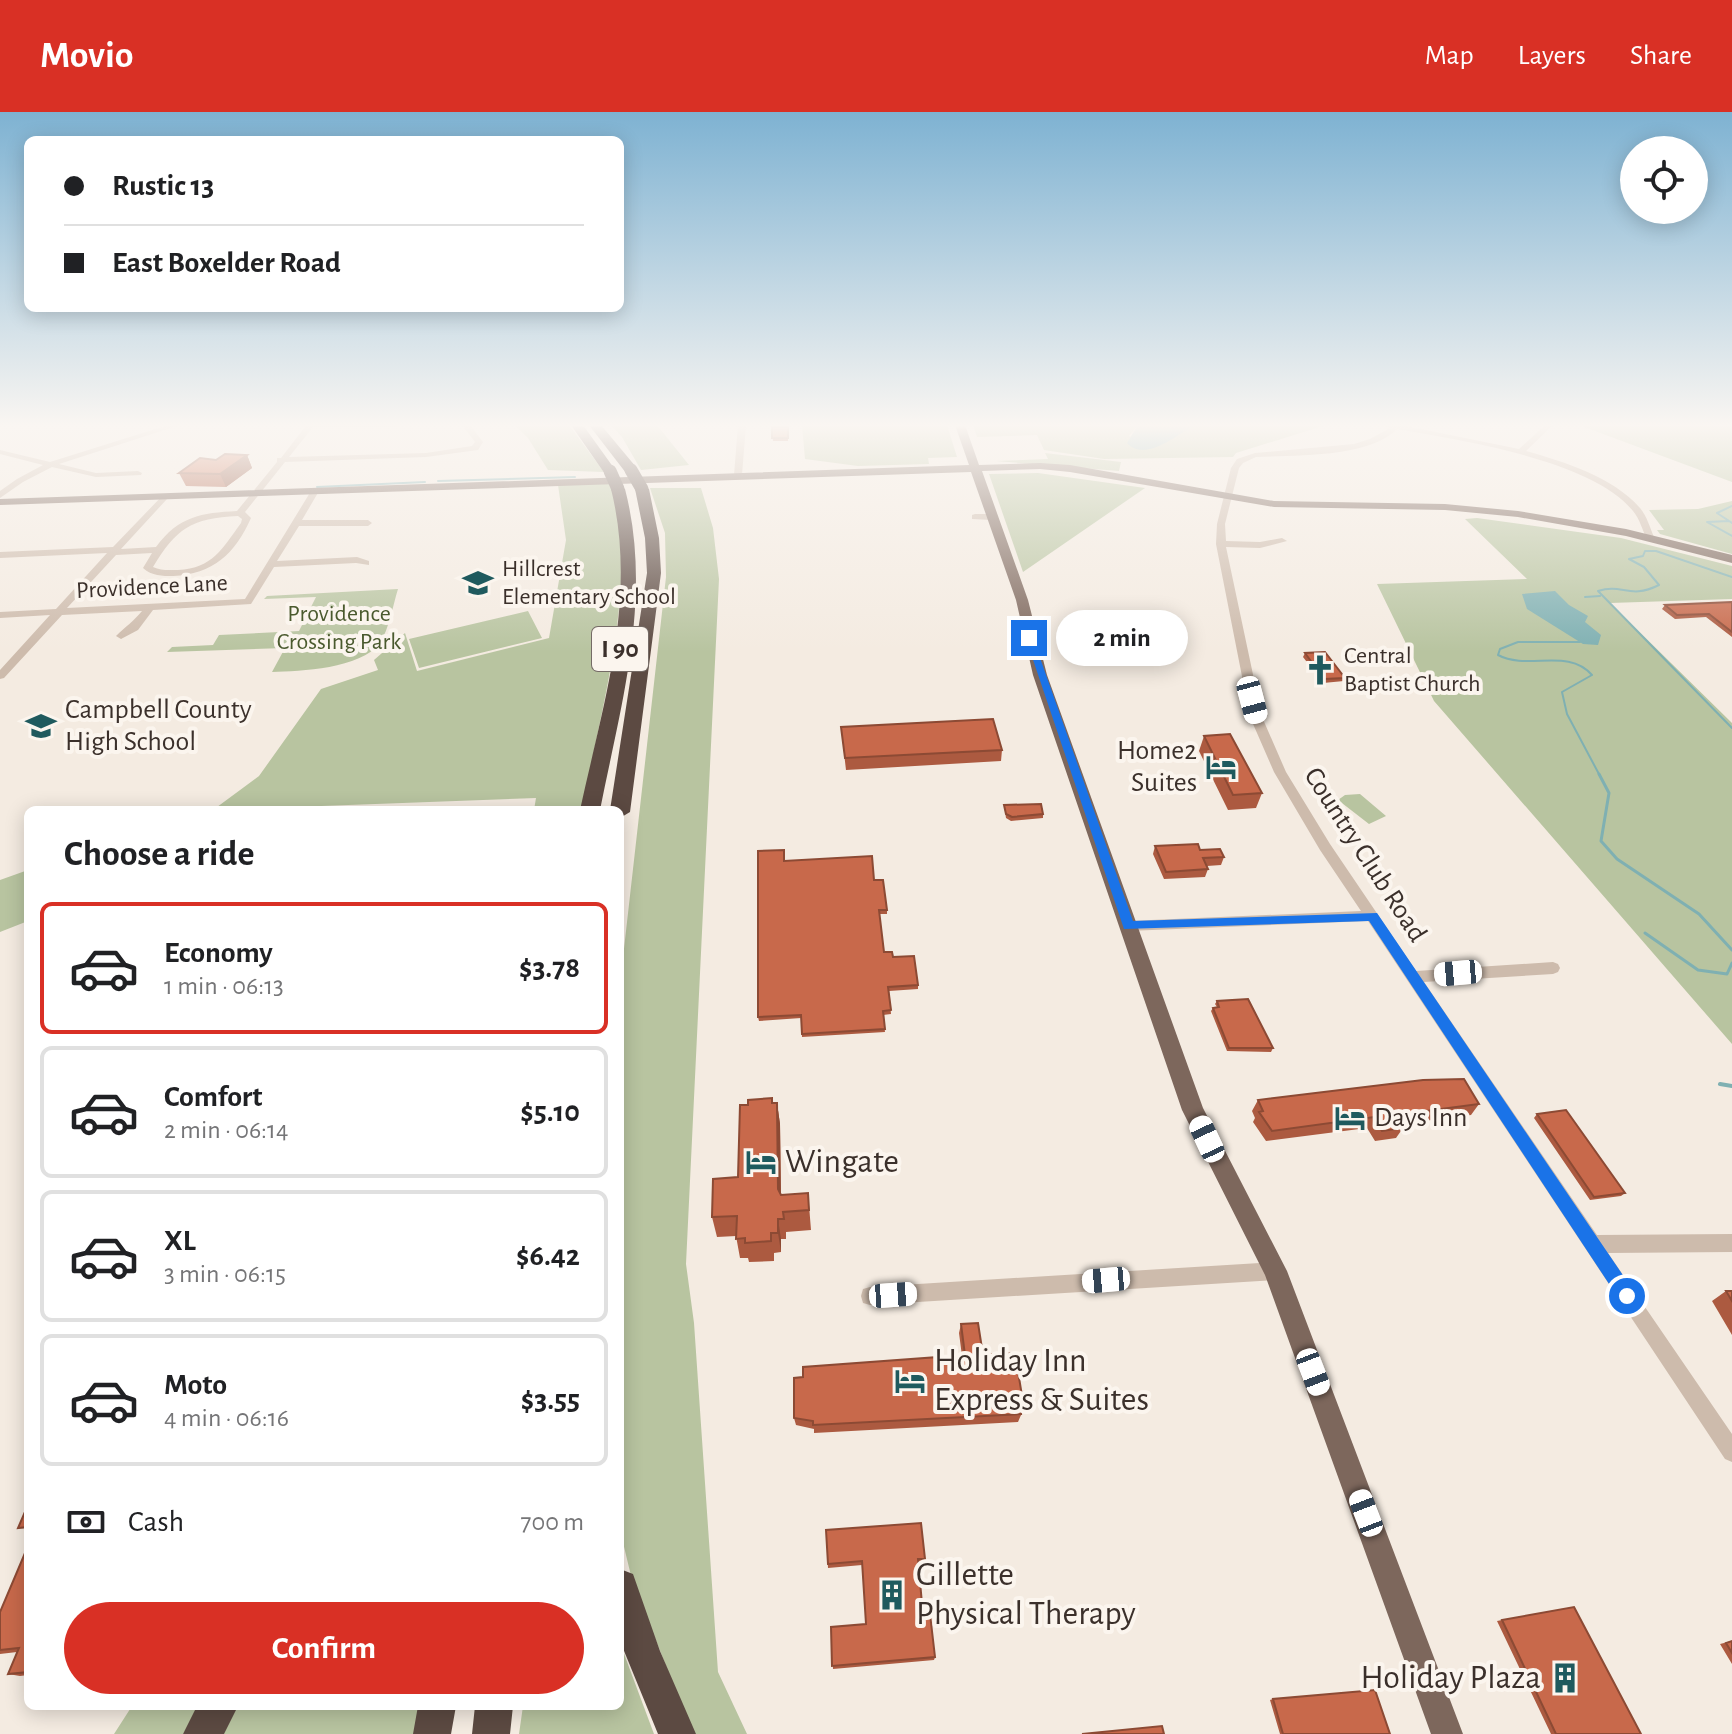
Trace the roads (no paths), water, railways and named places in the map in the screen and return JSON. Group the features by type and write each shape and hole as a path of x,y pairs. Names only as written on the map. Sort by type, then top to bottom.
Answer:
{"highway":[{"name":"I 90","path":"591,806 630,583 632,543 621,501"},
{"name":"I 90","path":"621,806 654,573 652,538 644,501"},
{"name":"I 90","path":"622,806 623,791"},
{"path":"624,1599 643,1655 677,1734"},
{"path":"202,1734 217,1710"},
{"path":"432,1734 436,1710"},
{"path":"491,1734 494,1710"}],"main road":[{"path":"0,502 43,501"},
{"path":"981,501 984,517 1022,600 1036,661 1193,1110 1275,1271 1447,1734"},
{"path":"1259,501 1306,506 1461,508 1650,537 1732,559"}],"street":[{"path":"0,676 161,501"},
{"path":"240,513 249,501"},
{"path":"271,564 309,501"},
{"name":"Country Club Road","path":"1227,501 1221,544 1247,684 1266,743 1291,793 1732,1452"},
{"path":"1627,501 1647,521 1650,537"},
{"path":"240,513 247,518 245,523 217,563 204,571 151,571 148,568 186,520 194,516 240,513"},
{"path":"295,523 368,523"},
{"path":"1221,544 1260,545 1282,541"},
{"path":"0,555 163,548"},
{"path":"271,564 357,560 366,563"},
{"name":"Providence Lane","path":"0,615 248,602 271,564"},
{"path":"121,636 134,628 150,607"},
{"path":"1128,926 1372,916"},
{"path":"1413,977 1553,968"},
{"path":"1593,1244 1732,1243"},
{"path":"870,1296 1275,1271"}],"water":[{"path":"1555,591 1569,605 1588,616 1585,622 1601,635 1598,645 1583,644 1527,609 1522,594"}],"waterway":[{"path":"1729,521 1717,513 1732,506"},
{"path":"1729,521 1707,522 1732,536"},
{"path":"1732,577 1656,551 1645,551 1643,556 1629,559 1644,567 1659,585 1640,591 1598,591 1732,728"},
{"path":"1585,597 1600,596"},
{"path":"1580,642 1518,642 1500,649 1498,655 1522,661 1571,662 1592,675 1562,692 1567,714 1600,776"},
{"path":"1599,774 1609,793 1601,841 1617,859 1699,914 1732,950"},
{"path":"1645,933 1698,970 1727,974 1732,963"},
{"path":"1720,1084 1732,1086"}],"place":[{"name":"Hillcrest Elementary School","path":"478,583"},
{"name":"Central Baptist Church","path":"1320,670"},
{"name":"Campbell County High School","path":"41,726"},
{"name":"Home2 Suites","path":"1221,767"},
{"name":"Days Inn","path":"1350,1118"},
{"name":"Wingate","path":"761,1162"},
{"name":"Holiday Inn Express & Suites","path":"910,1381"},
{"name":"Gillette Physical Therapy","path":"892,1595"},
{"name":"Holiday Plaza","path":"1565,1678"}],"park label":[{"name":"Providence Crossing Park","path":"339,628"}]}
